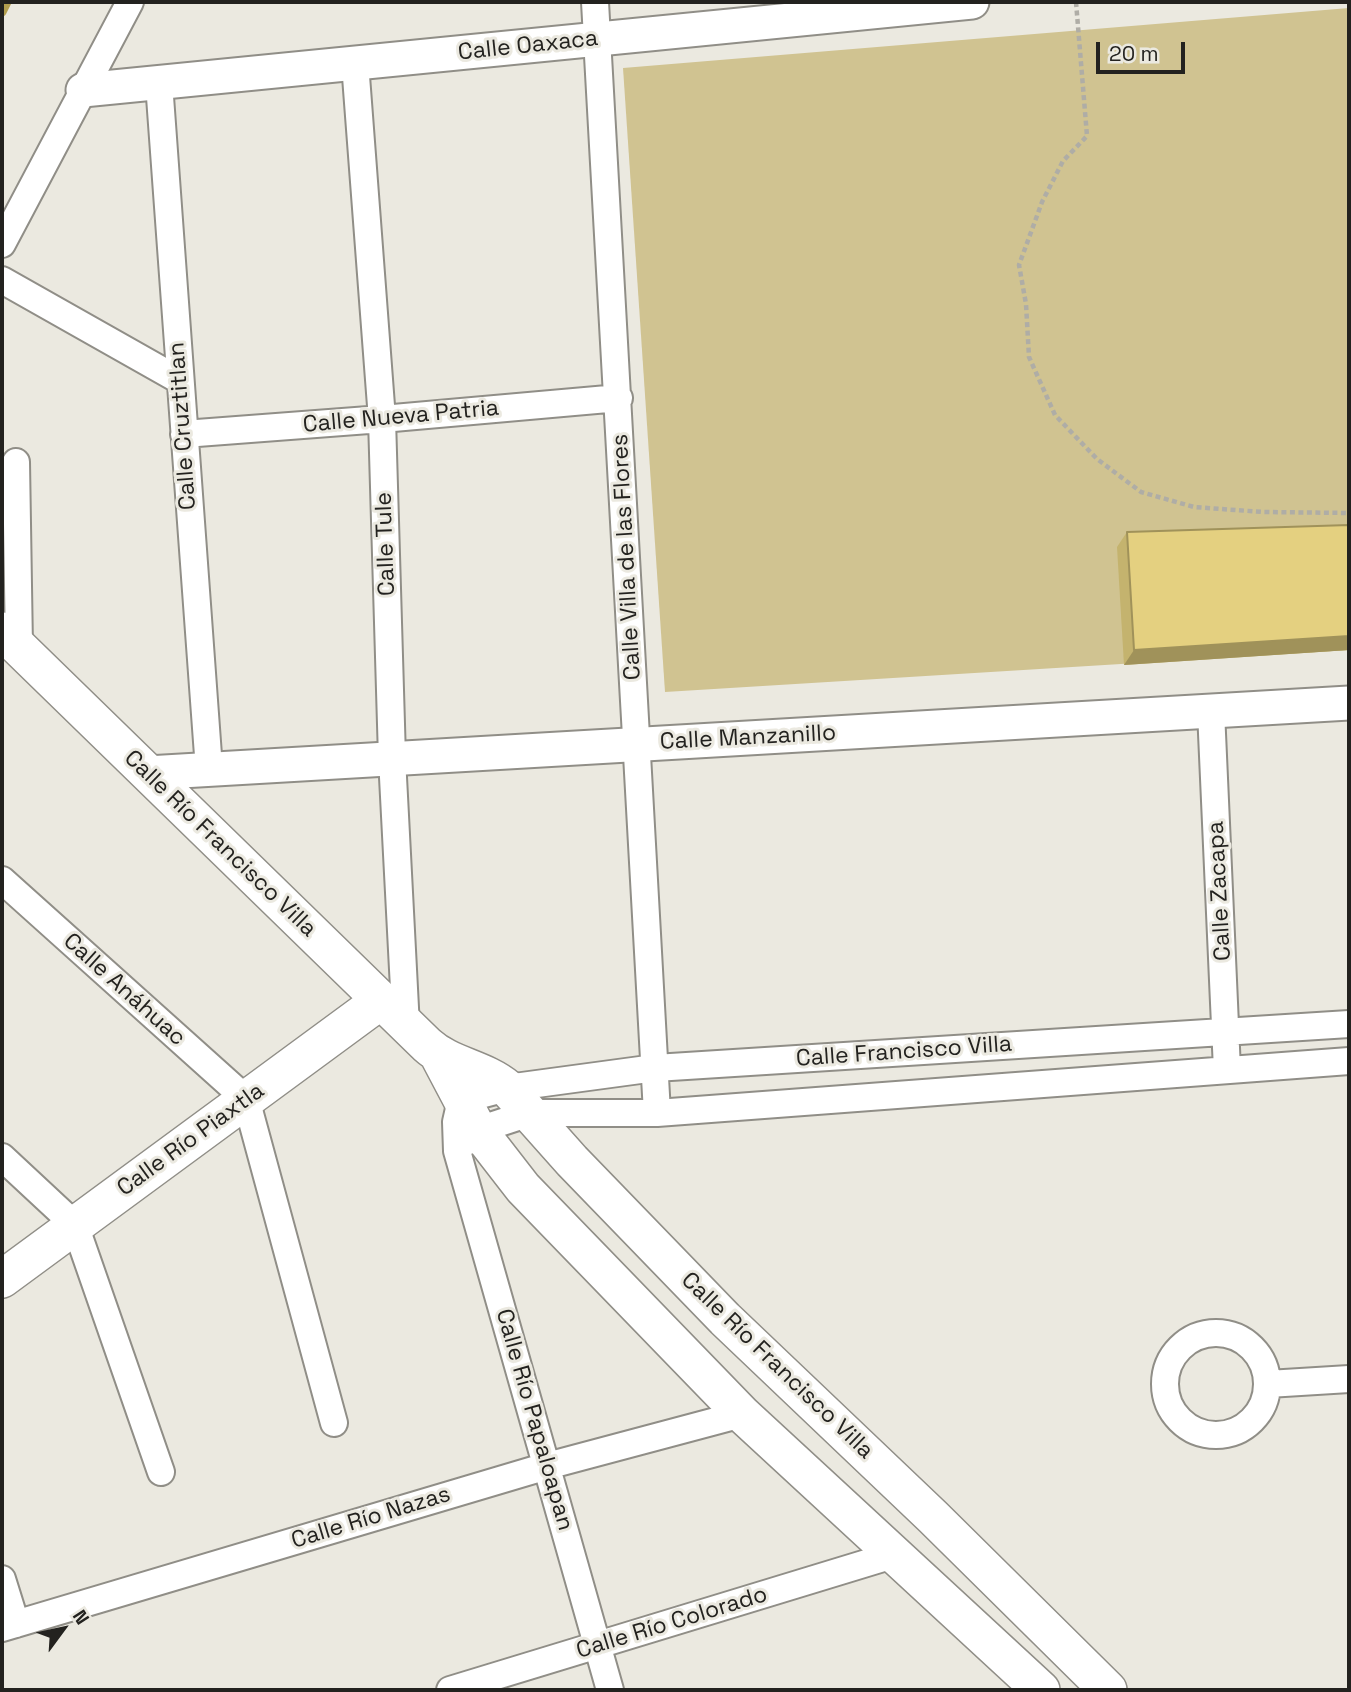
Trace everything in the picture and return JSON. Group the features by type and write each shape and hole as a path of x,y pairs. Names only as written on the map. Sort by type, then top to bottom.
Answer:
{"main road":[{"name":"Calle Río Francisco Villa","path":"10,639 439,1056 495,1078 519,1100 572,1161 724,1319 933,1517 1108,1690"},
{"name":"Calle Río Piaxtla","path":"2,1279 380,1001"},
{"name":"Calle Río Francisco Villa","path":"439,1056 466,1127 523,1188 742,1414 1041,1690"}],"street":[{"path":"2,244 130,2"},
{"name":"Calle Villa de las Flores","path":"595,2 657,1113"},
{"name":"Calle Oaxaca","path":"83,90 972,2"},
{"name":"Calle Tule","path":"355,63 382,419 392,758 407,1027"},
{"name":"Calle Cruztitlan","path":"159,83 209,769"},
{"path":"2,280 179,380"},
{"name":"Calle Nueva Patria","path":"184,433 619,398"},
{"path":"10,639 16,462"},
{"name":"Calle Manzanillo","path":"147,773 1349,703"},
{"name":"Calle Zacapa","path":"1211,711 1227,1070"},
{"name":"Calle Anáhuac","path":"2,880 246,1100"},
{"name":"Calle Francisco Villa","path":"466,1127 519,1100 655,1068 1349,1024"},
{"name":"Calle Francisco Villa","path":"519,1100 657,1113 1349,1061"},
{"path":"246,1100 334,1423"},
{"name":"Calle Río Papaloapan","path":"466,1127 547,1466 611,1690"},
{"path":"2,1157 75,1225 161,1472"},
{"path":"1268,1384 1349,1379"},
{"name":"Calle Río Nazas","path":"9,1626 547,1466 742,1414"},
{"name":"Calle Río Colorado","path":"450,1690 893,1555"},
{"path":"2,1579 9,1626"}],"path":[{"path":"1076,2 1087,136 1063,161 1042,202 1019,265 1026,304 1029,358 1055,415 1097,459 1141,492 1194,507 1263,512 1349,513"}],"shaded area":[{"path":"1349,8 1349,650 665,692 623,68"}],"building":[{"path":"1349,525 1349,636 1134,650 1127,532"}],"waterway":[{"path":"2,12 7,2"}]}
